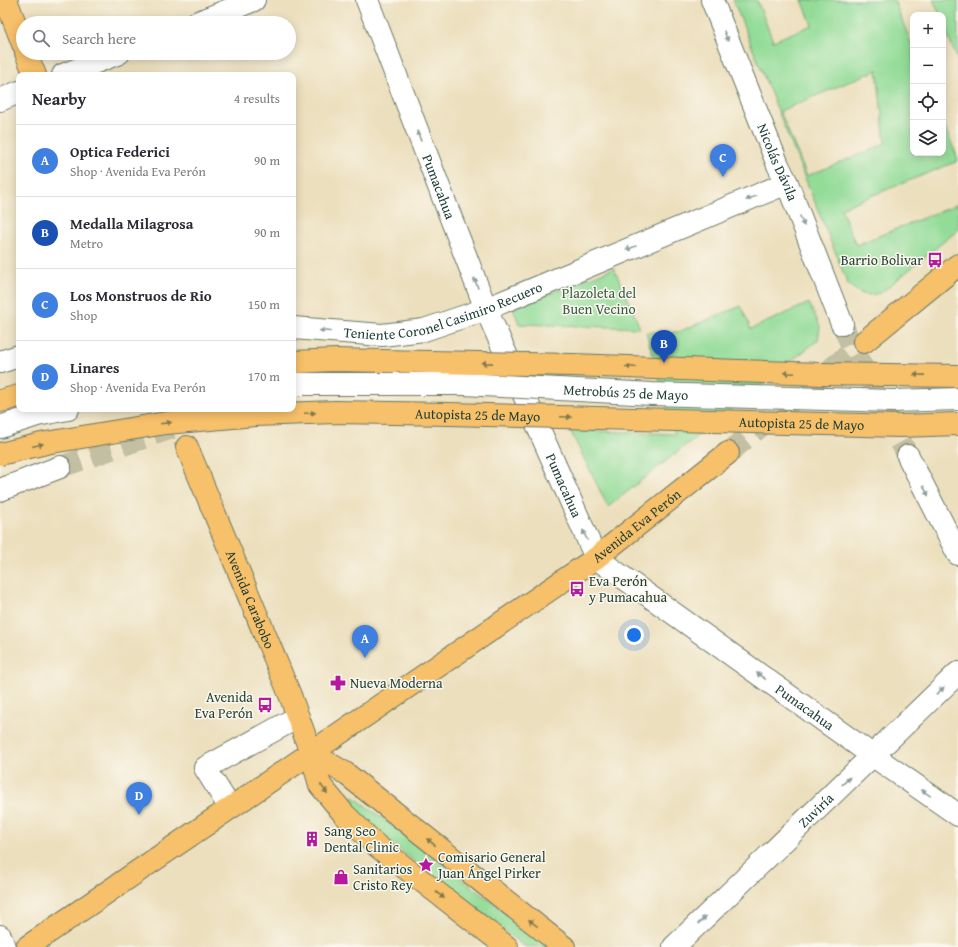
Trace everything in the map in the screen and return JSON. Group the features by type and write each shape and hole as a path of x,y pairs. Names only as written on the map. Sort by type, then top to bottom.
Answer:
{"main road":[{"path":"6,0 16,26"},
{"path":"29,60 34,72"},
{"path":"864,342 958,265"},
{"path":"296,362 343,360 572,365 821,374 958,376"},
{"path":"0,401 16,397"},
{"name":"Autopista 25 de Mayo","path":"0,454 46,443 166,423 255,415 328,412 901,426 958,424"},
{"name":"Avenida Carabobo","path":"187,447 290,695 311,753 320,785 344,814 377,846 507,947"},
{"name":"Avenida Eva Perón","path":"27,947 596,558 728,453"},
{"path":"311,753 345,773 564,947"}],"street":[{"path":"214,16 254,0"},
{"name":"Pumacahua","path":"367,0 486,309 596,558 872,756 958,815"},
{"name":"Nicolás Dávila","path":"712,0 778,165 787,183 842,324"},
{"path":"71,72 101,60"},
{"path":"0,100 16,93"},
{"name":"Teniente Coronel Casimiro Recuero","path":"296,328 382,335 424,330 486,309 787,183"},
{"path":"0,362 16,357"},
{"name":"Metrobús 25 de Mayo","path":"296,384 464,384 652,394 894,401 958,399"},
{"path":"0,427 37,415 52,412"},
{"path":"908,456 958,554"},
{"path":"0,490 60,467"},
{"name":"Zuviría","path":"674,947 958,674"},
{"path":"230,808 205,768 298,717"},
{"path":"0,936 4,947"}],"green space":[{"path":"733,0 757,0 773,41 812,25 802,0 894,0 910,40 910,156 946,156 946,129 958,161 841,208 856,245 958,204 958,230 882,292 868,295 860,293 848,284","holes":["877,70 885,144 807,176 780,111"]},
{"path":"933,0 958,0 958,61 946,31 946,12 939,12"},
{"name":"Plazoleta del Buen Vecino","path":"614,268 640,328 519,324 513,308"},
{"path":"809,303 820,326 818,340 608,507 570,430 675,434 646,332 678,332 741,306 751,329"},
{"path":"353,796 550,947 525,947 401,851 369,822 349,801"}],"tunnel":[{"path":"842,324 854,351 908,456"},
{"path":"728,453 864,342"},
{"path":"172,412 187,447"},
{"path":"60,467 172,428"}],"place":[{"name":"Los Monstruos de Rio","path":"723,177"},
{"name":"Barrio Bolivar","path":"935,260"},
{"name":"Medalla Milagrosa","path":"664,363"},
{"name":"Eva Perón y Pumacahua","path":"577,589"},
{"name":"Optica Federici","path":"365,658"},
{"name":"Nueva Moderna","path":"338,683"},
{"name":"Avenida Eva Perón","path":"265,705"},
{"name":"Linares","path":"139,815"},
{"name":"Sang Seo Dental Clinic","path":"312,839"},
{"name":"Comisario General Juan Ángel Pirker","path":"426,865"},
{"name":"Sanitarios Cristo Rey","path":"341,877"}]}
